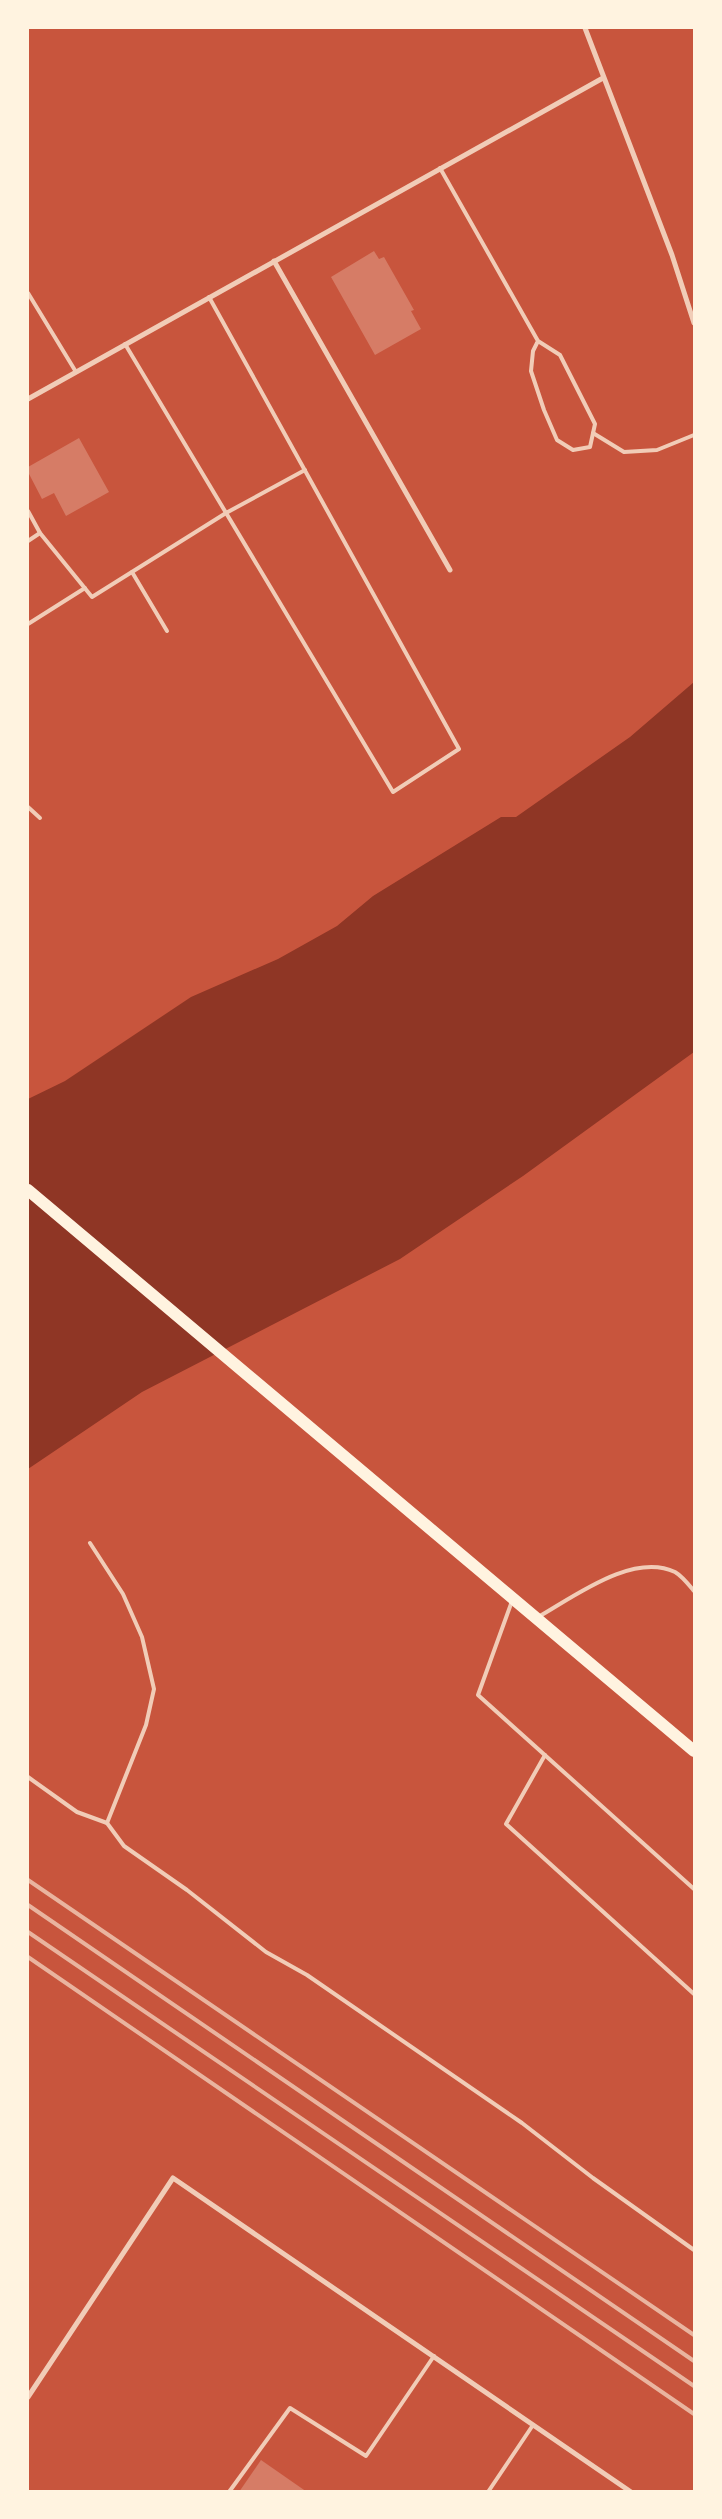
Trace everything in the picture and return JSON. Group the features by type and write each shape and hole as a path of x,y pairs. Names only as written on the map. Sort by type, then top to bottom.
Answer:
{"main road":[{"path":"28,1190 694,1751"}],"street":[{"path":"585,28 602,78 672,255 694,323"},
{"path":"28,399 602,78"},
{"path":"274,261 450,570"},
{"path":"28,2397 173,2178 631,2492"}],"lane":[{"path":"440,168 538,341 560,355 595,424 590,447 573,450 557,440 544,410 531,371 533,351 538,341"},
{"path":"28,293 76,372"},
{"path":"126,344 393,792 459,749 209,298"},
{"path":"593,433 624,452 657,450 694,435"},
{"path":"28,511 40,533 92,597 226,513 305,470"},
{"path":"28,541 40,533"},
{"path":"132,572 167,630"},
{"path":"28,624 85,588"},
{"path":"28,808 40,818"},
{"path":"90,1543 123,1594 142,1637 154,1689 146,1725 107,1823"},
{"path":"536,1617 624,1569 650,1565 676,1572 694,1591"},
{"path":"513,1598 478,1695 694,1889"},
{"path":"545,1755 506,1824 694,1994"},
{"path":"28,1777 77,1812 107,1823 124,1846 187,1890 266,1952 307,1975 522,2123 593,2178 694,2250"},
{"path":"230,2492 290,2408 366,2456 434,2356"},
{"path":"488,2492 534,2425"}],"shaded area":[{"path":"694,682 694,1052 523,1176 400,1259 142,1392 28,1469 28,1099 65,1081 191,997 278,959 337,926 373,896 501,817 516,817 630,737"}],"building":[{"path":"374,251 379,259 384,257 414,310 411,311 421,329 375,355 331,277"},
{"path":"79,438 109,492 66,516 54,493 42,499 28,472 28,467"},
{"path":"261,2460 307,2492 239,2492"}],"railway":[{"path":"28,1880 694,2335"},
{"path":"28,1905 694,2361"},
{"path":"28,1932 694,2386"},
{"path":"28,1957 694,2414"}]}
